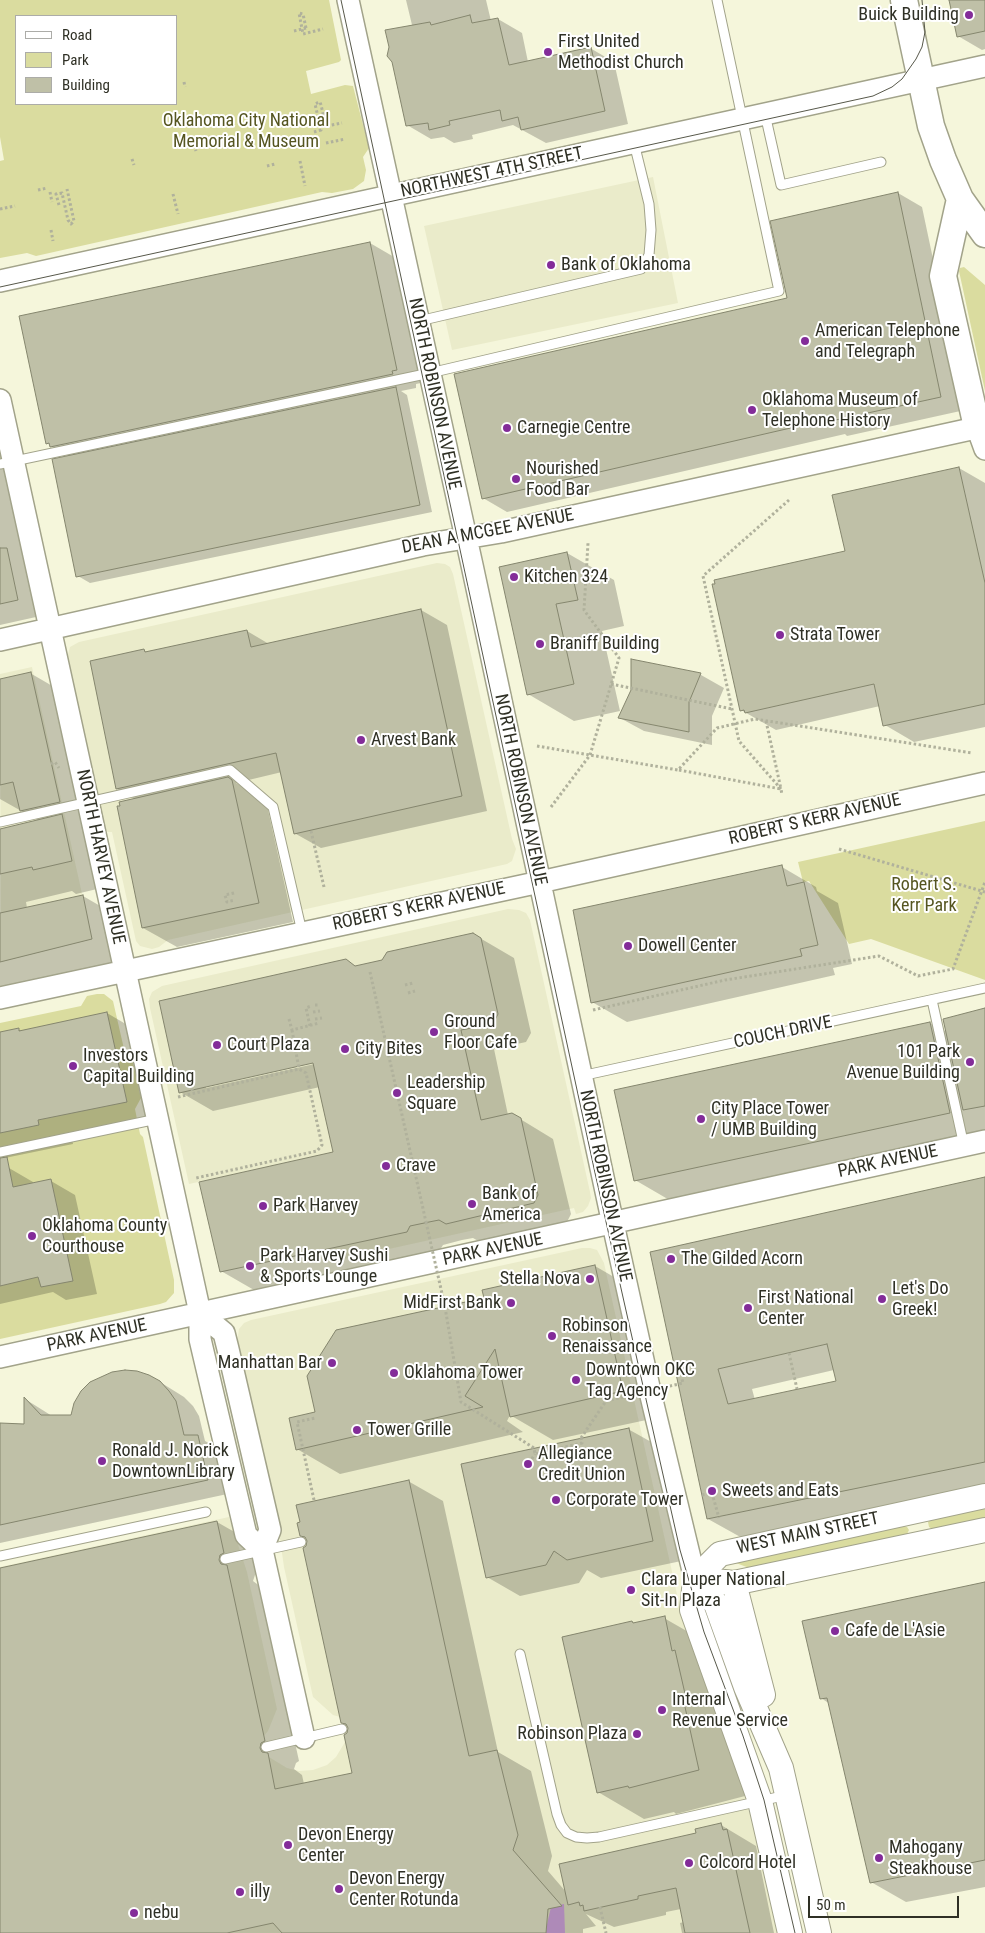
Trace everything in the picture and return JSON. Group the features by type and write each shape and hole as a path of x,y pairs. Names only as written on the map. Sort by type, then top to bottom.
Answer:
{"main road":[{"path":"904,0 934,135 942,160 960,199 985,234"},
{"path":"960,199 943,276 983,429"},
{"name":"WEST MAIN STREET","path":"695,1578 720,1554 985,1496"},
{"path":"915,1511 922,1544"},
{"name":"WEST MAIN STREET","path":"695,1578 734,1582 985,1530"},
{"name":"NORTH ROBINSON AVENUE","path":"695,1578 716,1604 746,1687 781,1768 819,1933"},
{"name":"NORTH ROBINSON AVENUE","path":"695,1578 692,1610 760,1801 790,1933"},
{"path":"734,1582 781,1768"}],"street":[{"name":"NORTH ROBINSON AVENUE","path":"348,0 613,1224 651,1396 695,1578"},
{"name":"NORTHWEST 4TH STREET","path":"0,281 985,66"},
{"name":"NORTH HARVEY AVENUE","path":"0,400 7,463 50,629 200,1313 200,1339 246,1535 262,1550"},
{"name":"DEAN A MCGEE AVENUE","path":"0,640 423,545 501,532 983,429"},
{"name":"ROBERT S KERR AVENUE","path":"0,998 540,882 985,782"},
{"name":"PARK AVENUE","path":"0,1357 985,1141"},
{"path":"262,1550 304,1738"}],"lane":[{"path":"7,463 430,374 779,291 717,0"},
{"path":"765,114 781,185 881,162"},
{"path":"419,321 641,269 649,254 649,204 634,143"},
{"path":"0,822 230,770 273,807 302,932"},
{"name":"COUCH DRIVE","path":"581,1076 985,988"},
{"path":"932,1000 964,1146"},
{"path":"0,1152 157,1119"},
{"path":"0,1556 206,1512"},
{"path":"225,1558 301,1542"},
{"path":"520,1654 557,1814 561,1825 567,1833 576,1837 599,1837 787,1795"},
{"path":"266,1747 342,1729"}],"path":[{"path":"294,31 306,28 303,14 299,13 303,34 323,29"},
{"path":"184,82 185,87"},
{"path":"314,132 321,130 315,104 320,102 326,126 342,123"},
{"path":"211,138 214,148"},
{"path":"326,143 345,139"},
{"path":"194,145 196,152"},
{"path":"132,159 134,165"},
{"path":"300,161 305,186"},
{"path":"267,166 275,164"},
{"path":"38,190 48,188"},
{"path":"59,205 56,194 62,192 68,220 71,224 74,222 67,189"},
{"path":"50,192 52,202"},
{"path":"173,194 178,214"},
{"path":"0,209 15,206"},
{"path":"51,230 53,241"},
{"path":"781,789 739,741 703,576 789,500"},
{"path":"550,807 590,755 619,658 584,610 588,543"},
{"path":"612,684 732,709"},
{"path":"678,770 717,728 754,719 972,753"},
{"path":"766,720 782,795"},
{"path":"537,746 781,789"},
{"path":"51,764 54,762 58,768"},
{"path":"311,831 324,887"},
{"path":"840,849 983,892"},
{"path":"593,1010 725,980 879,956 918,976 953,969 983,892 985,882"},
{"path":"234,893 225,895 227,902 235,900"},
{"path":"370,972 444,1307 461,1402 534,1448 535,1454 529,1464"},
{"path":"406,984 413,983"},
{"path":"408,993 415,991"},
{"path":"310,1026 306,1008 315,1005"},
{"path":"313,1012 320,1011"},
{"path":"315,1020 322,1018"},
{"path":"289,1019 299,1069"},
{"path":"292,1030 319,1023"},
{"path":"178,1097 299,1069 306,1073 322,1145 316,1151 196,1178"},
{"path":"174,1082 189,1078 192,1093"},
{"path":"789,1353 797,1389"},
{"path":"535,1454 582,1443 581,1438 606,1401 683,1383 682,1379"},
{"path":"314,1500 297,1422 315,1418"},
{"path":"702,1495 712,1493 719,1518"},
{"path":"600,1907 606,1933"}],"shaded area":[{"name":"Bank of Oklahoma","path":"653,177 678,303 452,350 424,226"},
{"path":"437,563 450,567 453,574 512,839 516,849 512,861 507,864 168,940 159,947 152,949 140,946 136,941 112,832 104,829 67,658 70,647 79,642"},
{"path":"32,667 92,939 1,962 0,674"},
{"name":"Leadership Square","path":"508,909 526,913 530,920 590,1192 591,1198 583,1212 576,1214 574,1208 335,1261 312,1157 189,1184 150,1008 149,999 152,992 162,986"},
{"path":"582,1248 597,1250 604,1263 680,1608 745,1788 779,1933 0,1933 0,1567 229,1517 247,1572 277,1709 264,1736 269,1757 287,1768 299,1771 313,1770 327,1765 336,1757 345,1742 340,1717 333,1715 313,1697 284,1567 278,1525 237,1343 239,1329 244,1323 251,1320"},
{"path":"564,1904 565,1933 545,1933 551,1907"}],"green space":[{"name":"Oklahoma City National Memorial & Museum","path":"0,0 329,0 341,60 306,71 311,94 345,85 353,86 369,148 363,157 366,170 364,181 353,189 332,193 322,192 36,256 27,253 0,258 0,161 4,160 0,137"},
{"path":"964,267 985,285 985,391 959,271 960,268"},
{"name":"Robert S. Kerr Park","path":"985,821 985,980 871,939 849,944 809,881 803,882 798,862"},
{"name":"Oklahoma County Courthouse","path":"104,994 113,1001 127,1062 133,1062 141,1098 135,1109 140,1134 143,1137 174,1280 174,1293 166,1302 160,1304 0,1339 0,1023 81,1006 87,996"},
{"path":"985,1507 985,1518 934,1530 929,1527 928,1522 931,1519"},
{"path":"903,1526 909,1530 906,1536 752,1569 736,1563"}],"building":[{"name":"Buick Building","path":"949,0 985,0 985,31 957,37"},
{"path":"470,15 472,23 498,18 509,65 591,47 605,111 521,130 518,117 502,121 500,110 449,121 450,125 429,130 428,123 406,126 392,62 387,56 389,47 385,30 430,22 431,25"},
{"path":"898,192 941,397 822,423 821,421 482,499 454,374 787,298 770,221"},
{"path":"370,242 397,370 392,371 393,374 50,447 49,443 46,444 19,316"},
{"path":"396,387 420,505 76,577 52,459"},
{"path":"959,467 985,583 985,704 883,726 874,684 745,713 744,710 740,711 712,584 715,584 714,580 845,551 832,495"},
{"path":"0,548 7,548 18,600 0,604"},
{"name":"Braniff Building","path":"567,552 578,600 556,604 574,684 527,695 499,567"},
{"name":"Arvest Bank","path":"421,609 462,796 294,834 276,753 116,789 90,661 144,649 145,652 247,630 251,647"},
{"path":"631,659 701,673 689,702 689,732 618,718 631,690"},
{"path":"31,672 60,802 20,811 13,782 0,785 0,679"},
{"path":"228,777 232,780 259,903 142,928 117,806 120,806 119,802"},
{"path":"62,814 72,861 33,870 32,867 0,874 0,829"},
{"path":"782,865 787,886 804,882 818,945 800,949 802,956 591,1003 573,910"},
{"path":"83,895 92,939 0,962 0,913"},
{"name":"Leadership Square","path":"473,933 481,938 498,1014 493,1024 461,1030 481,1120 512,1113 521,1118 538,1195 534,1203 446,1224 439,1220 410,1226 407,1232 220,1272 199,1182 333,1152 313,1063 179,1093 159,1001 346,959 355,966 382,960 387,952"},
{"name":"101 Park Avenue Building","path":"985,1008 985,1106 963,1110 943,1019"},
{"name":"Investors Capital Building","path":"107,1012 127,1102 38,1120 39,1125 0,1133 0,1032 19,1028 19,1031"},
{"path":"930,1022 950,1113 634,1181 614,1090"},
{"name":"Oklahoma County Courthouse","path":"7,1157 13,1187 51,1179 73,1281 41,1287 38,1277 0,1286 0,1158"},
{"path":"985,1177 985,1462 707,1519 650,1252","holes":["827,1344 836,1381 728,1404 718,1369"]},
{"path":"595,1265 623,1391 510,1417 495,1349 465,1396 483,1407 296,1450 289,1418 315,1412 307,1376 336,1330 484,1298 482,1290"},
{"name":"Ronald J. Norick DowntownLibrary","path":"125,1370 149,1375 160,1381 169,1391 176,1401 184,1435 198,1435 208,1480 0,1525 0,1423 24,1424 24,1397 41,1415 71,1415 74,1403 81,1391 90,1382 112,1372"},
{"name":"Corporate Tower","path":"629,1428 653,1541 567,1560 554,1551 546,1565 486,1578 461,1464"},
{"path":"409,1480 469,1756 497,1750 518,1835 513,1850 562,1906 548,1909 546,1933 282,1933 273,1923 227,1933 0,1933 0,1568 217,1521 224,1553 220,1555 219,1560 221,1564 227,1565 265,1741 261,1743 260,1748 262,1752 268,1753 275,1789 352,1773 344,1735 347,1733 348,1728 346,1724 341,1723 303,1548 306,1546 307,1541 305,1537 300,1536 297,1523 300,1522 296,1505"},
{"path":"985,1582 985,1860 870,1883 827,1698 820,1699 802,1621"},
{"name":"Robinson Plaza","path":"665,1616 672,1651 675,1650 686,1698 683,1698 699,1770 629,1788 628,1786 597,1793 562,1637 632,1621 633,1623"},
{"name":"Colcord Hotel","path":"721,1823 723,1830 727,1829 750,1933 685,1933 676,1888 584,1911 583,1905 580,1906 579,1902 568,1905 559,1864 696,1833 695,1829"}],"tram line":[{"path":"341,0 595,1173 680,1550 704,1632 743,1736 764,1800 795,1933"},
{"path":"0,287 873,96 892,87 902,79 916,59 922,47 925,32 922,0"}],"place":[{"name":"Buick Building","path":"969,15"},
{"name":"First United Methodist Church","path":"548,52"},
{"name":"Bank of Oklahoma","path":"551,265"},
{"name":"American Telephone and Telegraph","path":"805,341"},
{"name":"Oklahoma Museum of Telephone History","path":"752,410"},
{"name":"Carnegie Centre","path":"507,428"},
{"name":"Nourished Food Bar","path":"516,479"},
{"name":"Kitchen 324","path":"514,577"},
{"name":"Strata Tower","path":"780,635"},
{"name":"Braniff Building","path":"540,644"},
{"name":"Arvest Bank","path":"361,740"},
{"name":"Dowell Center","path":"628,946"},
{"name":"Ground Floor Cafe","path":"434,1032"},
{"name":"Court Plaza","path":"217,1045"},
{"name":"City Bites","path":"345,1049"},
{"name":"101 Park Avenue Building","path":"970,1062"},
{"name":"Investors Capital Building","path":"73,1066"},
{"name":"Leadership Square","path":"397,1093"},
{"name":"City Place Tower / UMB Building","path":"701,1119"},
{"name":"Crave","path":"386,1166"},
{"name":"Bank of America","path":"472,1204"},
{"name":"Park Harvey","path":"263,1206"},
{"name":"Oklahoma County Courthouse","path":"32,1236"},
{"name":"The Gilded Acorn","path":"671,1259"},
{"name":"Park Harvey Sushi & Sports Lounge","path":"250,1266"},
{"name":"Stella Nova","path":"590,1279"},
{"name":"Let's Do Greek!","path":"882,1299"},
{"name":"MidFirst Bank","path":"511,1303"},
{"name":"First National Center","path":"748,1308"},
{"name":"Robinson Renaissance","path":"552,1336"},
{"name":"Manhattan Bar","path":"332,1363"},
{"name":"Oklahoma Tower","path":"394,1373"},
{"name":"Downtown OKC Tag Agency","path":"576,1380"},
{"name":"Tower Grille","path":"357,1430"},
{"name":"Ronald J. Norick DowntownLibrary","path":"102,1461"},
{"name":"Allegiance Credit Union","path":"528,1464"},
{"name":"Sweets and Eats","path":"712,1491"},
{"name":"Corporate Tower","path":"556,1500"},
{"name":"Clara Luper National Sit-In Plaza","path":"631,1590"},
{"name":"Cafe de L'Asie","path":"835,1631"},
{"name":"Internal Revenue Service","path":"662,1710"},
{"name":"Robinson Plaza","path":"637,1734"},
{"name":"Devon Energy Center","path":"288,1845"},
{"name":"Mahogany Steakhouse","path":"879,1858"},
{"name":"Colcord Hotel","path":"689,1863"},
{"name":"Devon Energy Center Rotunda","path":"339,1889"},
{"name":"illy","path":"240,1892"},
{"name":"nebu","path":"134,1913"}]}
